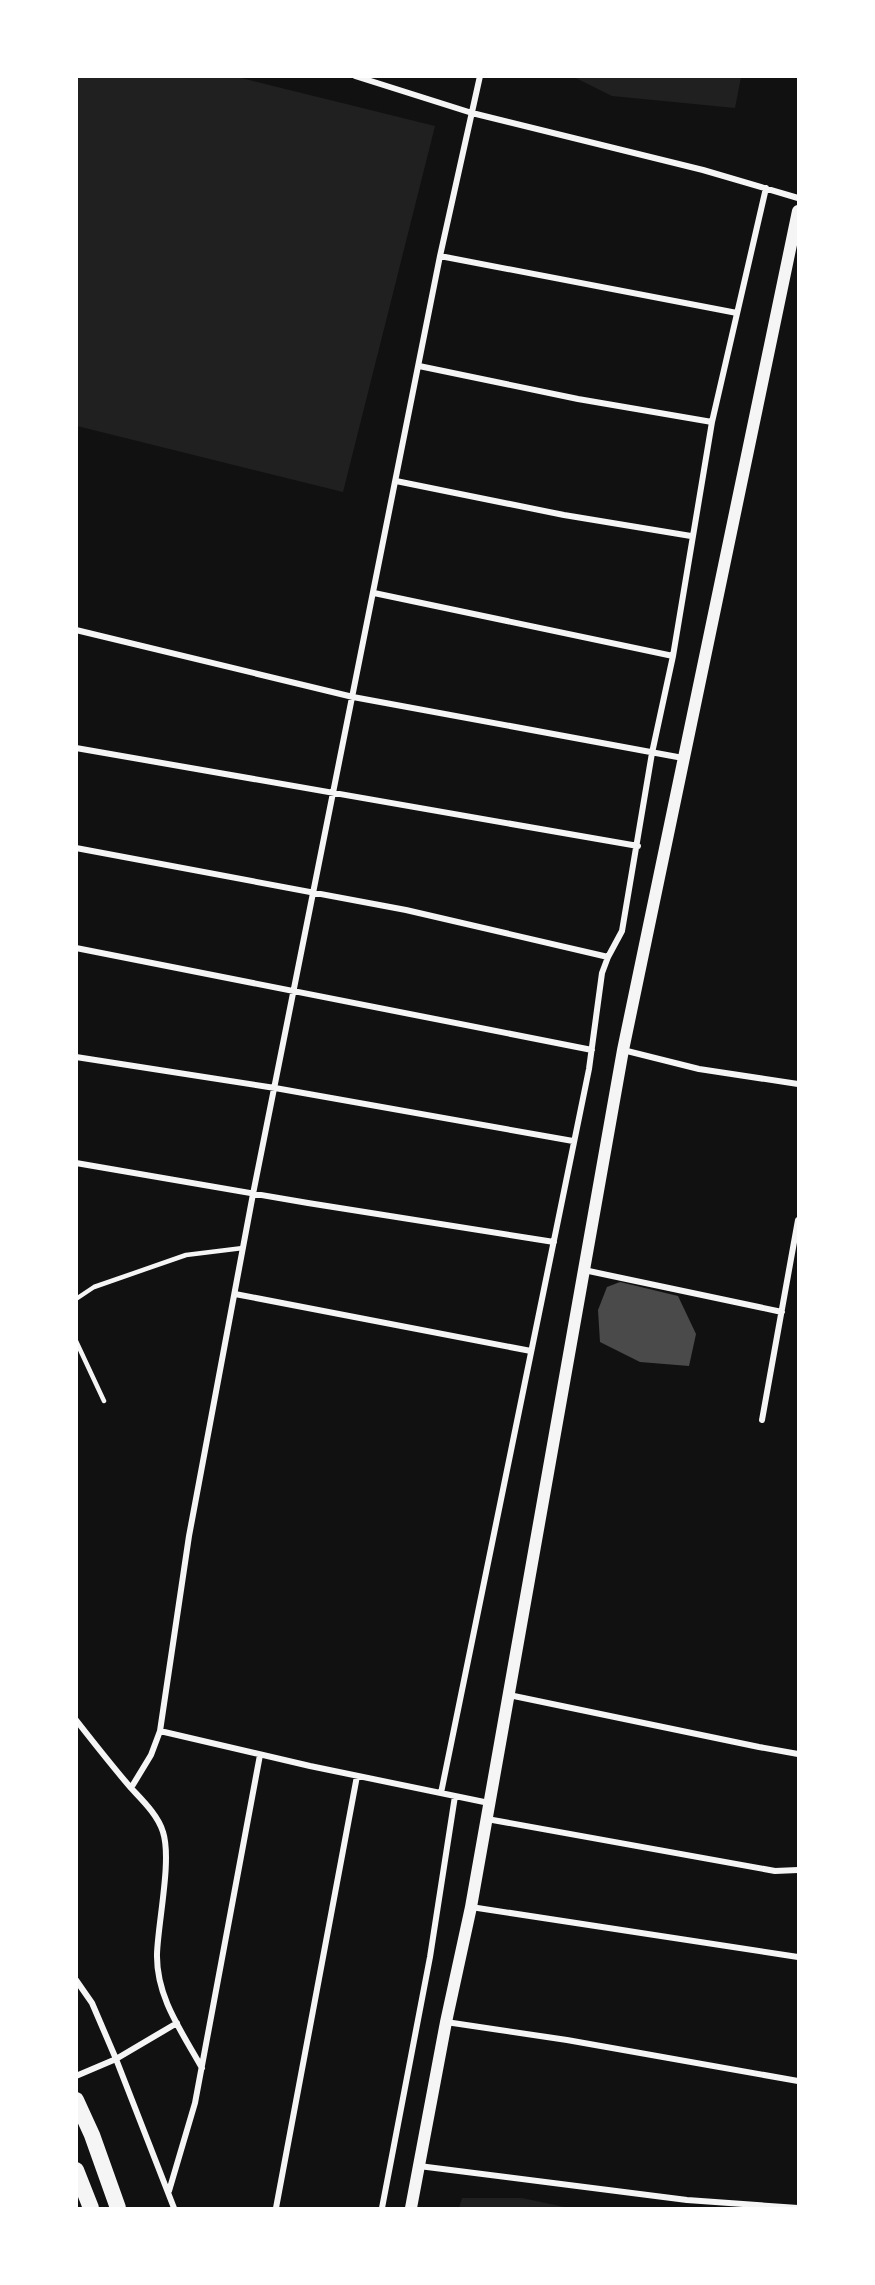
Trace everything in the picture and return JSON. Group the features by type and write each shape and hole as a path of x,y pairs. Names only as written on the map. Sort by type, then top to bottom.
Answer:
{"highway":[{"path":"76,2100 92,2135 118,2208"},
{"path":"76,2170 91,2208"}],"main road":[{"path":"411,2208 446,2022 471,1907 623,1050 798,211"}],"street":[{"path":"355,76 472,113 703,170 798,198"},
{"path":"132,1788 151,1755 160,1731 189,1536 253,1194 440,256 480,76"},
{"path":"441,1793 592,1050 602,973 622,932 652,753 673,656 691,536 712,423 766,188"},
{"path":"440,256 737,313"},
{"path":"418,366 578,399 712,423"},
{"path":"396,481 564,515 691,536"},
{"path":"374,592 673,656"},
{"path":"76,630 353,697 683,758"},
{"path":"76,748 638,846"},
{"path":"76,848 406,910 608,957"},
{"path":"76,948 294,993 592,1050"},
{"path":"623,1050 699,1069 798,1084"},
{"path":"76,1057 275,1088 573,1141"},
{"path":"76,1163 554,1242"},
{"path":"762,1420 798,1220"},
{"path":"584,1270 782,1312"},
{"path":"235,1293 531,1351"},
{"path":"508,1695 798,1754"},
{"path":"76,1720 144,1801 163,1830 165,1861 157,1955 159,1975 166,2003 202,2068"},
{"path":"160,1731 260,1755 489,1803"},
{"path":"169,2191 189,2126 202,2068 260,1755"},
{"path":"276,2208 357,1776"},
{"path":"382,2208 430,1956 455,1796"},
{"path":"486,1819 775,1870 798,1870"},
{"path":"471,1907 798,1957"},
{"path":"76,1980 92,2003 174,2208"},
{"path":"446,2022 567,2040 798,2080"},
{"path":"76,2076 116,2059 177,2023"},
{"path":"419,2166 687,2200 798,2208"}],"lane":[{"path":"76,1299 94,1287 186,1255 243,1248"},
{"path":"76,1341 104,1401"}],"shaded area":[{"path":"77,76 237,77 435,126 343,492 77,426"},
{"path":"574,77 741,77 735,108 612,96"},
{"path":"462,2198 522,2198 569,2208 459,2208"}],"building":[{"path":"620,1282 678,1296 696,1334 689,1366 640,1362 600,1342 598,1310 607,1287"}]}
